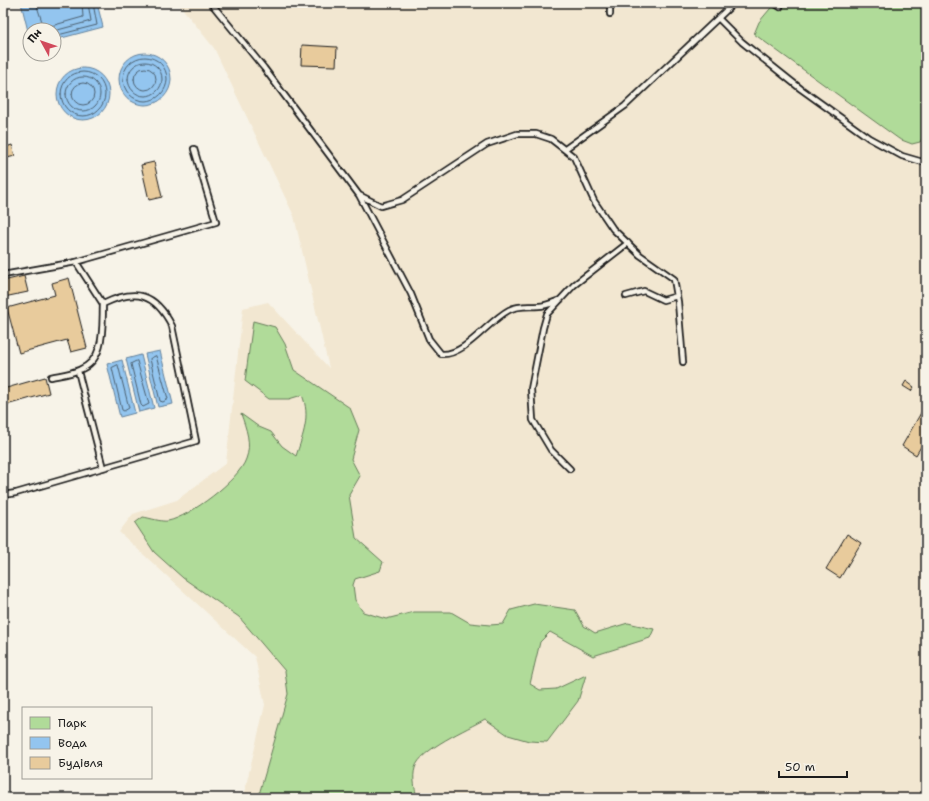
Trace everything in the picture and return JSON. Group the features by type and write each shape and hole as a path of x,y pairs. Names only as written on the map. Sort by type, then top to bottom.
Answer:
{"lane":[{"path":"211,3 264,68 359,195 411,294 429,339 441,354 450,355 458,351 488,325 510,310 523,306 541,306 560,300"},
{"path":"610,3 610,14"},
{"path":"565,149 625,106 734,3"},
{"path":"774,3 780,7"},
{"path":"718,18 742,42 801,89 869,138 902,156 926,163"},
{"path":"359,195 381,206 402,200 487,144 517,134 536,134 551,138 574,157 594,201 613,229 640,255 674,279 683,362"},
{"path":"3,275 76,262 216,222 194,149"},
{"path":"570,469 551,450 533,420 531,389 543,328 547,314 574,285 628,242"},
{"path":"51,377 78,371 87,367 99,351 102,339 103,304 76,262"},
{"path":"626,296 644,291 663,300 677,296"},
{"path":"3,495 16,493 196,441 172,326 164,311 151,300 135,295 119,296 103,304"},
{"path":"78,371 102,468"}],"shaded area":[{"path":"178,3 926,3 926,798 243,798 265,705 255,657 119,532 133,514 177,500 226,463 243,308 268,302 329,368 294,216 214,48"}],"green space":[{"path":"775,3 926,3 926,133 920,142 912,144 899,139 754,34 759,22"},
{"path":"253,321 275,327 285,344 294,370 350,408 359,430 351,459 360,476 349,495 356,538 383,562 380,571 355,579 353,585 355,600 363,612 386,619 414,612 451,612 470,623 490,625 503,624 511,610 534,604 575,610 584,626 595,633 628,623 654,629 650,638 593,656 550,632 540,642 530,684 540,690 556,689 586,675 578,701 547,742 529,741 508,735 485,719 435,747 419,761 415,768 414,776 417,798 258,798 288,694 285,671 239,617 183,578 154,552 135,523 143,517 168,521 188,513 224,487 234,477 242,468 248,453 248,436 241,414 259,427 271,432 282,446 296,456 306,418 305,403 302,395 289,399 269,399 245,381"}],"water":[{"path":"21,3 97,3 103,27 62,38 62,22 26,22"},
{"path":"140,53 150,53 160,57 167,64 171,74 171,84 167,94 160,101 150,105 140,105 130,101 123,94 119,84 119,74 123,64 130,57"},
{"path":"78,68 88,68 98,72 105,79 109,89 109,99 105,109 98,116 88,120 78,120 68,116 61,109 57,99 57,89 61,79 68,72"},
{"path":"160,351 173,404 158,407 145,354"},
{"path":"141,355 154,408 139,412 126,359"},
{"path":"122,360 135,413 120,417 107,364"}],"building":[{"path":"302,45 337,47 336,66 301,65"},
{"path":"12,145 15,156 3,159 3,148"},
{"path":"154,162 162,197 149,200 141,165"},
{"path":"24,276 28,292 4,297 3,281"},
{"path":"69,278 87,348 71,352 67,340 19,353 7,308 55,295 52,283"},
{"path":"45,377 49,393 3,406 3,389"},
{"path":"906,381 914,387 911,391 903,386"},
{"path":"922,411 926,414 926,438 916,455 902,446"},
{"path":"847,534 861,543 840,578 826,569"}]}
